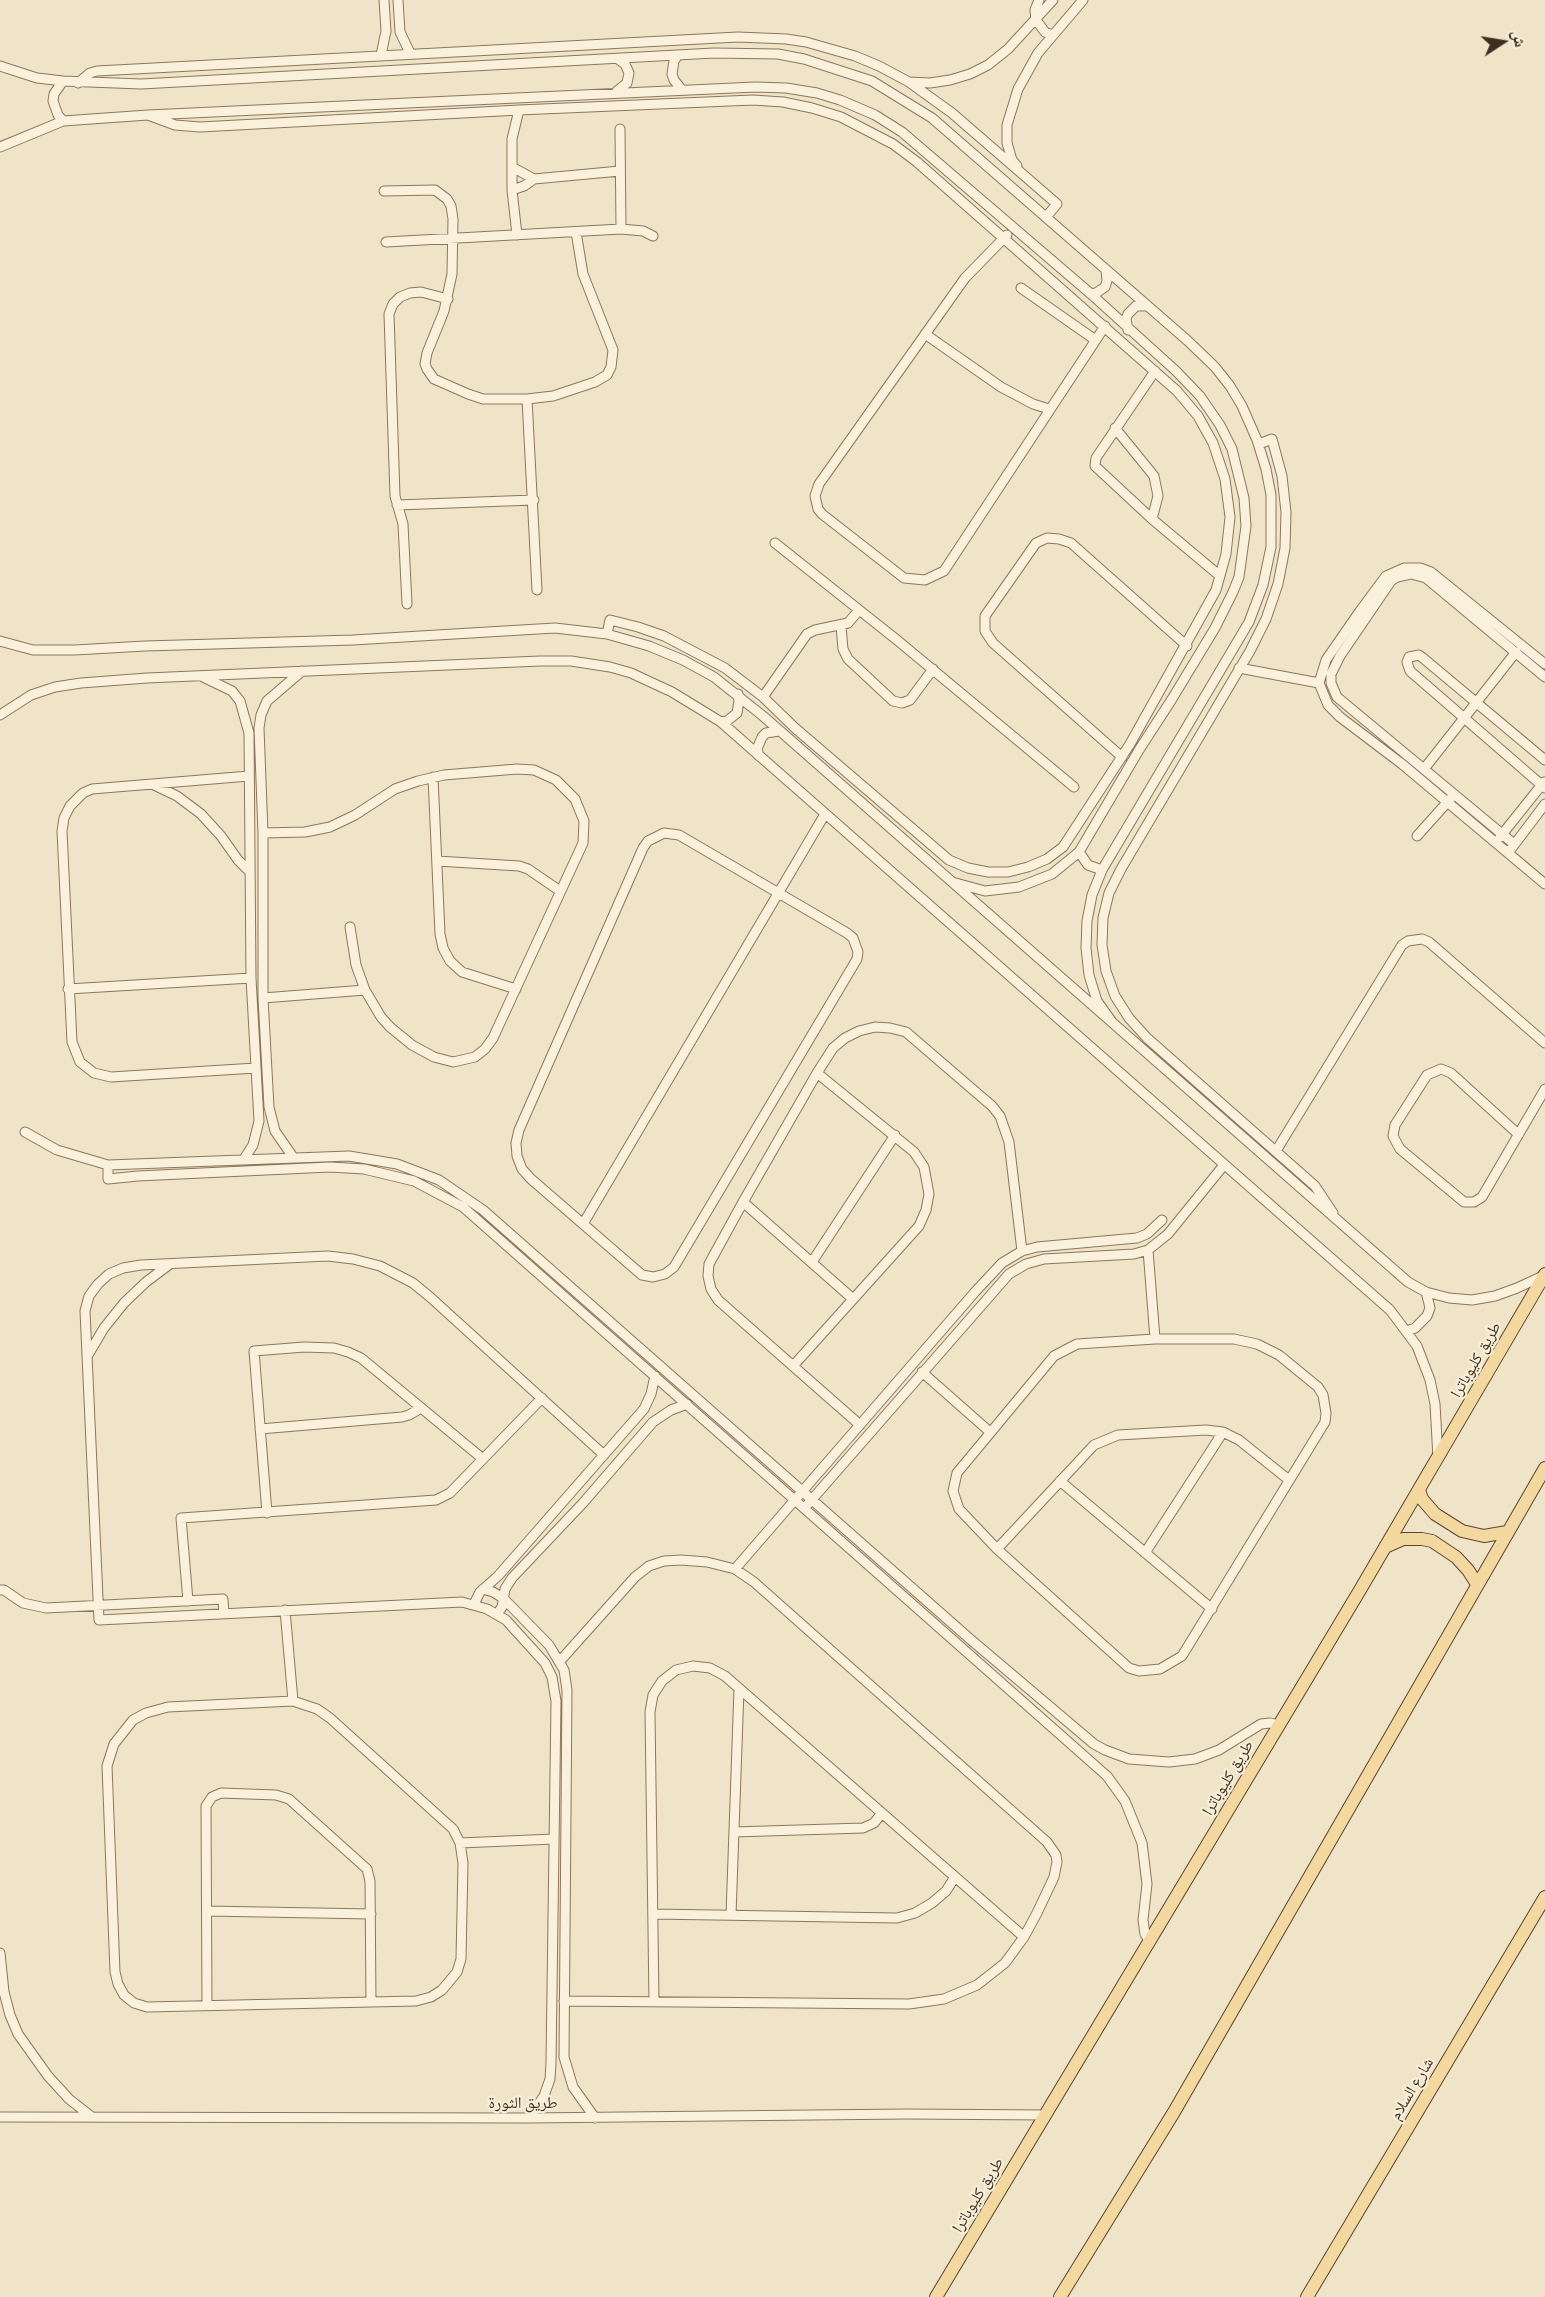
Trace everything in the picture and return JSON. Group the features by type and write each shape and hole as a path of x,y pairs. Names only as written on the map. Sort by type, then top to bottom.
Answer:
{"main road":[{"name":"طريق كليوباترا","path":"936,2297 1419,1490 1545,1274"},
{"path":"1060,2297 1174,2112 1545,1468"},
{"path":"1419,1490 1422,1499 1435,1514 1462,1531 1484,1536 1507,1532"},
{"path":"1385,1547 1403,1539 1432,1541 1463,1563 1477,1584"},
{"name":"شارع السلام","path":"1307,2297 1545,1897"}],"street":[{"path":"381,55 386,31 384,0"},
{"path":"398,0 400,32 410,53"},
{"path":"1039,0 1035,10 1035,20 1045,32 1052,34"},
{"path":"909,82 940,82 970,74 988,65 1008,50 1053,0"},
{"path":"1022,173 1012,160 1007,143 1006,125 1011,108 1027,70 1052,34 1083,0"},
{"path":"78,83 90,73 97,71 512,47 761,36 806,42 879,66 909,82 952,113 1057,204 1046,217"},
{"path":"804,59 806,42"},
{"path":"512,47 513,64"},
{"path":"0,66 37,78 78,83 141,84 678,55 778,54 804,59 872,81 932,118 1188,341 1230,386 1259,444 1271,495 1271,548 1267,573 1250,622 1102,870 1092,895 1087,921 1086,948 1089,975 1097,1000 1112,1022"},
{"path":"678,55 674,61 672,74 682,90"},
{"path":"615,92 624,88 629,73 625,64 617,59"},
{"path":"63,81 57,87 53,101 63,121"},
{"path":"0,147 63,121 615,92 755,87 786,88 817,93 847,102 875,115 902,132 1091,294 1128,330 1176,371 1200,396 1220,425 1232,449 1244,498 1246,526 1239,577 1215,628 1079,852 1052,874 1019,887 985,891 952,882"},
{"path":"540,96 541,109"},
{"path":"148,115 175,125 200,127 753,100 783,102 840,117 893,144 917,162 1155,371 1198,416 1213,443 1225,479 1230,517 1226,554 1216,590 1130,744 1063,847 1047,859 1028,867 1008,872 988,872 968,868 949,860 795,728 763,697 725,668 664,636 610,620 607,634"},
{"path":"517,235 512,190 512,139 519,110"},
{"path":"620,129 621,229"},
{"path":"512,167 534,179"},
{"path":"512,190 534,179 620,171"},
{"path":"384,191 429,190 442,194 451,206 452,274 448,299 426,358 429,374 440,382 483,399 527,399 553,396 596,382 607,375 611,367 613,350 583,274 576,232"},
{"path":"1014,226 965,278 819,484 814,496 815,503 822,514 904,578 925,580 944,571 1094,339 1105,326"},
{"path":"386,242 621,229 643,231 653,236"},
{"path":"1091,294 1101,291 1105,286 1106,270"},
{"path":"1021,288 1094,339"},
{"path":"407,604 404,524 395,496 389,314 393,304 400,297 410,293 421,292 448,299"},
{"path":"1128,330 1126,319 1128,314 1136,306 1147,306"},
{"path":"925,334 1001,387 1033,404 1049,409"},
{"path":"1155,371 1094,461 1095,466 1152,519 1220,576"},
{"path":"527,399 537,590"},
{"path":"1115,428 1154,476 1158,496 1152,519"},
{"path":"1259,444 1272,439 1282,476 1285,503 1285,548 1278,584 1266,619 1239,668 1120,869 1109,893 1103,918 1102,945 1106,971 1115,996 1129,1018 1147,1038 1315,1186 1337,1220"},
{"path":"397,505 534,500"},
{"path":"1122,757 993,644 985,631 985,616 1036,543 1047,538 1059,538 1071,543 1186,646"},
{"path":"775,543 933,669 1074,787"},
{"path":"1545,664 1497,632 1428,575 1396,570 1336,653 1324,676 1328,705 1340,717 1424,769 1496,843 1545,884"},
{"path":"763,697 804,637 815,630 841,626 851,621 859,610"},
{"path":"841,626 843,650 848,659 893,701 902,703 910,700 933,669"},
{"path":"0,641 33,650 75,651 145,646 353,640 537,629 574,629 607,634 650,646 683,660 714,677 738,694 1408,1282 1426,1292 1449,1298 1472,1300 1495,1296 1545,1274"},
{"path":"1497,632 1516,652 1545,676"},
{"path":"1424,769 1516,652"},
{"path":"1496,843 1544,784 1410,671 1407,662 1409,657 1419,655 1545,760"},
{"path":"0,715 31,695 55,687 198,675 540,661 589,663 610,667 652,682 696,705 721,722 1390,1310 1407,1330 1430,1380 1435,1404 1437,1458"},
{"path":"1239,668 1324,676 1331,683 1337,697 1380,740 1451,798 1514,844"},
{"path":"293,1157 279,1141 271,1119 263,998 263,833 259,754 261,715 267,701 303,671"},
{"path":"198,675 218,682 232,691 240,702 249,733 251,978 258,1130 253,1145 244,1159"},
{"path":"721,722 727,721 737,713 738,694"},
{"path":"1328,705 1337,697"},
{"path":"1340,717 1348,707"},
{"path":"759,756 758,743 762,737 766,733 779,731"},
{"path":"1130,744 1139,750"},
{"path":"1171,757 1182,765"},
{"path":"263,833 305,832 330,827 355,815 395,789 433,777 525,769 549,776 563,785 579,807 585,828 583,843 493,1038 485,1049 468,1060 453,1062 434,1057 401,1037 381,1017 365,990 356,965 350,927"},
{"path":"249,776 92,789 76,799 64,818 62,831 72,1042 80,1062 93,1073 111,1077 256,1068"},
{"path":"433,777 440,934 446,955 455,967 469,975 516,989"},
{"path":"150,783 177,796 201,814 250,872"},
{"path":"861,802 869,792"},
{"path":"1417,836 1451,798"},
{"path":"1507,853 1545,804"},
{"path":"583,1224 825,814"},
{"path":"664,833 679,836 778,893 853,938 858,952 857,959 674,1267 665,1274 642,1275 522,1169 517,1156 516,1143 519,1130 643,848 648,842 664,833"},
{"path":"1079,852 1088,865 1102,870"},
{"path":"437,861 519,866 538,875 560,891"},
{"path":"1276,1151 1402,945 1408,941 1422,939 1429,942 1545,1043"},
{"path":"68,988 251,978"},
{"path":"263,998 365,990"},
{"path":"860,1425 718,1300 711,1289 708,1276 710,1264 743,1202 833,1048 845,1038 859,1031 875,1027 906,1032 986,1100 1000,1116 1006,1129 1022,1251"},
{"path":"1518,1134 1451,1073 1441,1069 1427,1075 1395,1125 1393,1136 1400,1149 1464,1202 1469,1203 1482,1197 1545,1089"},
{"path":"793,1366 919,1226 928,1202 929,1185 924,1167 914,1152 817,1073"},
{"path":"1198,1098 1204,1088"},
{"path":"24,1132 66,1153 108,1165 349,1156 381,1160 426,1174 458,1191 483,1210 970,1639 1105,1750 1142,1761 1183,1761 1219,1750 1261,1724 1279,1725"},
{"path":"812,1262 895,1135"},
{"path":"108,1165 108,1179 330,1167 363,1169 414,1181 448,1197 478,1218 1097,1766 1125,1801 1140,1835 1146,1870 1144,1928 1149,1942"},
{"path":"805,1508 1009,1274 1026,1264 1044,1259 1134,1254 1148,1250 1167,1234 1224,1165"},
{"path":"743,1202 854,1299"},
{"path":"735,1569 1002,1263 1022,1251 1050,1246 1137,1238 1147,1234 1162,1221"},
{"path":"1148,1250 1155,1339"},
{"path":"529,2118 540,2104 548,2087 551,2057 556,1693 549,1670 541,1657 513,1627 497,1614 474,1604 441,1602 99,1620 85,1311 89,1296 110,1274 123,1268 171,1263 328,1256 380,1266 412,1283 430,1297 604,1455"},
{"path":"87,1357 104,1328 124,1303 171,1263"},
{"path":"1002,1263 1009,1274"},
{"path":"1407,1330 1415,1328 1427,1316 1430,1308 1426,1292"},
{"path":"1155,1339 1234,1339 1257,1344 1279,1354 1318,1387 1325,1403 1325,1422 1182,1656 1172,1664 1150,1671 1128,1668 997,1549 959,1509 953,1491 957,1473 1046,1364 1065,1349 1090,1342 1155,1339"},
{"path":"267,1513 254,1351 304,1347 334,1348 361,1358 483,1459"},
{"path":"922,1372 990,1432"},
{"path":"474,1604 483,1589 498,1576 644,1408 651,1394 655,1376"},
{"path":"188,1601 182,1518 436,1500 450,1493 542,1398"},
{"path":"497,1614 502,1607 505,1589 512,1578 583,1503 653,1422 671,1410 687,1404"},
{"path":"260,1429 402,1417 421,1408"},
{"path":"997,1549 1094,1445 1118,1435 1206,1430 1223,1432 1239,1440 1289,1480"},
{"path":"1145,1553 1223,1432"},
{"path":"1060,1481 1212,1609"},
{"path":"560,1661 635,1577 649,1566 664,1561 681,1560 707,1562 735,1569 754,1582 1052,1847 1056,1855 1057,1870 1024,1937 1005,1963 977,1985 944,1999 909,2004 564,2001"},
{"path":"483,1589 503,1598 549,1645 560,1661 566,1680 564,2057 573,2087 595,2118"},
{"path":"0,1590 4,1590 23,1603 38,1607 223,1599 224,1614"},
{"path":"285,1610 293,1701"},
{"path":"654,2002 650,1712 653,1695 662,1680 676,1670 693,1666 710,1668 725,1676 1024,1937"},
{"path":"731,1915 740,1689"},
{"path":"293,1701 317,1709 443,1818 453,1829 460,1843 463,1863 461,1959 457,1972 449,1983 431,1997 416,2001 147,2007 134,2003 124,1995 118,1984 115,1972 107,1766 114,1744 133,1720 146,1713 168,1707 293,1701"},
{"path":"1097,1766 1105,1762 1107,1756 1105,1750"},
{"path":"555,1754 566,1755"},
{"path":"207,2006 206,1806 212,1797 221,1793 282,1796 294,1803 367,1869 370,1881 371,2002"},
{"path":"734,1832 863,1828 874,1823 882,1813"},
{"path":"460,1843 554,1839"},
{"path":"653,1914 897,1918 915,1913 932,1903 946,1891 955,1877"},
{"path":"554,1886 565,1887"},
{"path":"207,1911 370,1914"},
{"path":"553,1936 565,1937"},
{"path":"0,1953 2,1993 28,2051 69,2099 92,2117"},
{"path":"551,2057 564,2057"},
{"name":"طريق الثورة","path":"0,2117 595,2118 907,2114 1046,2115"}]}
